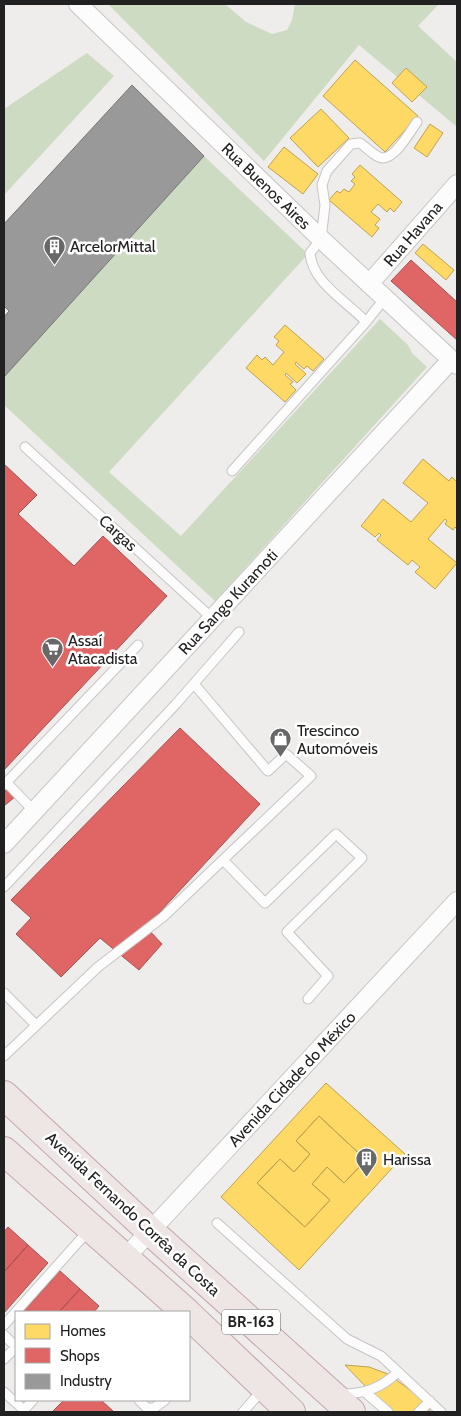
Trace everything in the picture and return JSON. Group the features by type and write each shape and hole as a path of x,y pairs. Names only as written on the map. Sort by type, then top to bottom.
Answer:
{"highway":[{"name":"Avenida Fernando Corrêa da Costa","path":"4,1095 150,1231 330,1394 358,1402"},
{"name":"BR-163","path":"4,1151 126,1257 179,1310"},
{"name":"BR-163","path":"190,1320 291,1412"}],"street":[{"name":"Rua Buenos Aires","path":"78,4 321,239 454,363"},
{"name":"Rua Havana","path":"369,284 457,184"},
{"name":"Rua Sango Kuramoti","path":"4,844 213,618 454,363"},
{"name":"Avenida Cidade do México","path":"126,1257 457,901"}],"lane":[{"path":"366,322 322,281 314,270 310,252 321,239 325,205 322,185 327,171 351,144 360,143 380,158 386,159 394,153 417,122"},
{"path":"232,471 366,322 385,298"},
{"name":"Cargas","path":"25,448 213,618"},
{"path":"4,887 194,684 239,632"},
{"path":"34,811 5,784 138,645"},
{"path":"6,1050 36,1026 98,967 163,917 311,776 286,754 268,771 194,684"},
{"path":"223,860 265,903 336,834 362,858 287,932 328,976 308,999"},
{"path":"4,993 36,1026"},
{"path":"217,1223 347,1339 380,1356 441,1412"},
{"path":"17,1311 92,1228"},
{"path":"4,1325 15,1313"},
{"path":"4,1335 15,1346"},
{"path":"4,1359 15,1348"},
{"path":"358,1402 398,1372"},
{"path":"243,1412 264,1388"},
{"path":"4,1392 24,1410 32,1401"},
{"path":"140,1401 147,1408 154,1408 164,1401"},
{"path":"419,1412 430,1401"},
{"path":"358,1402 388,1412"}],"green space":[{"path":"108,4 225,4 246,22 272,34 287,30 292,20 295,4 439,4 418,26 457,62 457,127 359,45 264,161"},
{"path":"87,53 114,76 4,195 4,109"},
{"path":"204,156 308,254 109,472 181,536 380,319 408,345 412,353 427,367 215,601 4,405 4,377"}],"building: Homes":[{"path":"355,60 418,116 385,152 323,96"},
{"path":"406,68 427,87 412,102 392,83"},
{"path":"321,109 349,138 318,167 290,138"},
{"path":"430,124 443,133 427,157 414,148"},
{"path":"284,147 318,174 303,194 268,167"},
{"path":"360,165 402,202 394,212 390,208 387,212 378,204 371,212 380,219 375,225 379,228 372,237 329,200 337,191 340,193 344,189 349,192 355,184 351,181 355,177 352,174"},
{"path":"423,244 454,270 446,280 415,253"},
{"path":"285,325 324,359 313,371 307,366 304,369 296,362 295,364 306,374 297,383 286,373 285,375 293,382 290,384 296,390 285,402 246,368 257,355 262,360 265,357 273,365 284,352 276,345 279,341 274,337"},
{"path":"423,459 449,481 452,477 457,482 457,529 455,527 453,530 445,524 447,521 445,519 428,539 457,563 435,589 415,572 420,567 412,560 408,565 377,540 381,535 379,533 375,537 361,526 383,499 411,522 428,503 403,483"},
{"name":"Harissa","path":"326,1083 405,1154 299,1270 221,1197","holes":["319,1116 366,1160 344,1183 327,1167 312,1184 330,1200 305,1227 257,1183 280,1159 294,1172 310,1154 296,1141"]},
{"path":"319,1116 366,1160 344,1183 327,1167 312,1184 330,1200 305,1227 257,1183 280,1159 294,1172 310,1154 296,1141"},
{"path":"345,1365 369,1367 388,1374 417,1395 431,1412 390,1412"}],"building: Shops":[{"path":"411,260 457,302 457,340 391,281"},
{"name":"Assaí Atacadista","path":"4,464 37,495 18,514 74,566 103,536 167,596 4,770"},
{"path":"180,728 260,804 146,927 162,944 139,970 100,938 61,977 16,934 31,918 11,900"},
{"path":"7,787 16,796 4,806 4,794"},
{"path":"8,1227 28,1245 4,1272 4,1232"},
{"path":"28,1245 48,1263 4,1313 4,1272"},
{"path":"60,1271 80,1289 60,1311 24,1311"},
{"path":"80,1289 99,1306 95,1311 60,1311"},
{"path":"63,1401 102,1401 114,1412 52,1412"}],"building: Industry":[{"name":"ArcelorMittal","path":"132,85 204,156 4,377 4,317 9,311 4,306 4,224"}],"place":[{"name":"ArcelorMittal","path":"54,265"},
{"name":"Assaí Atacadista","path":"52,668"},
{"name":"Trescinco Automóveis","path":"281,758"},
{"name":"Harissa","path":"367,1178"}]}
